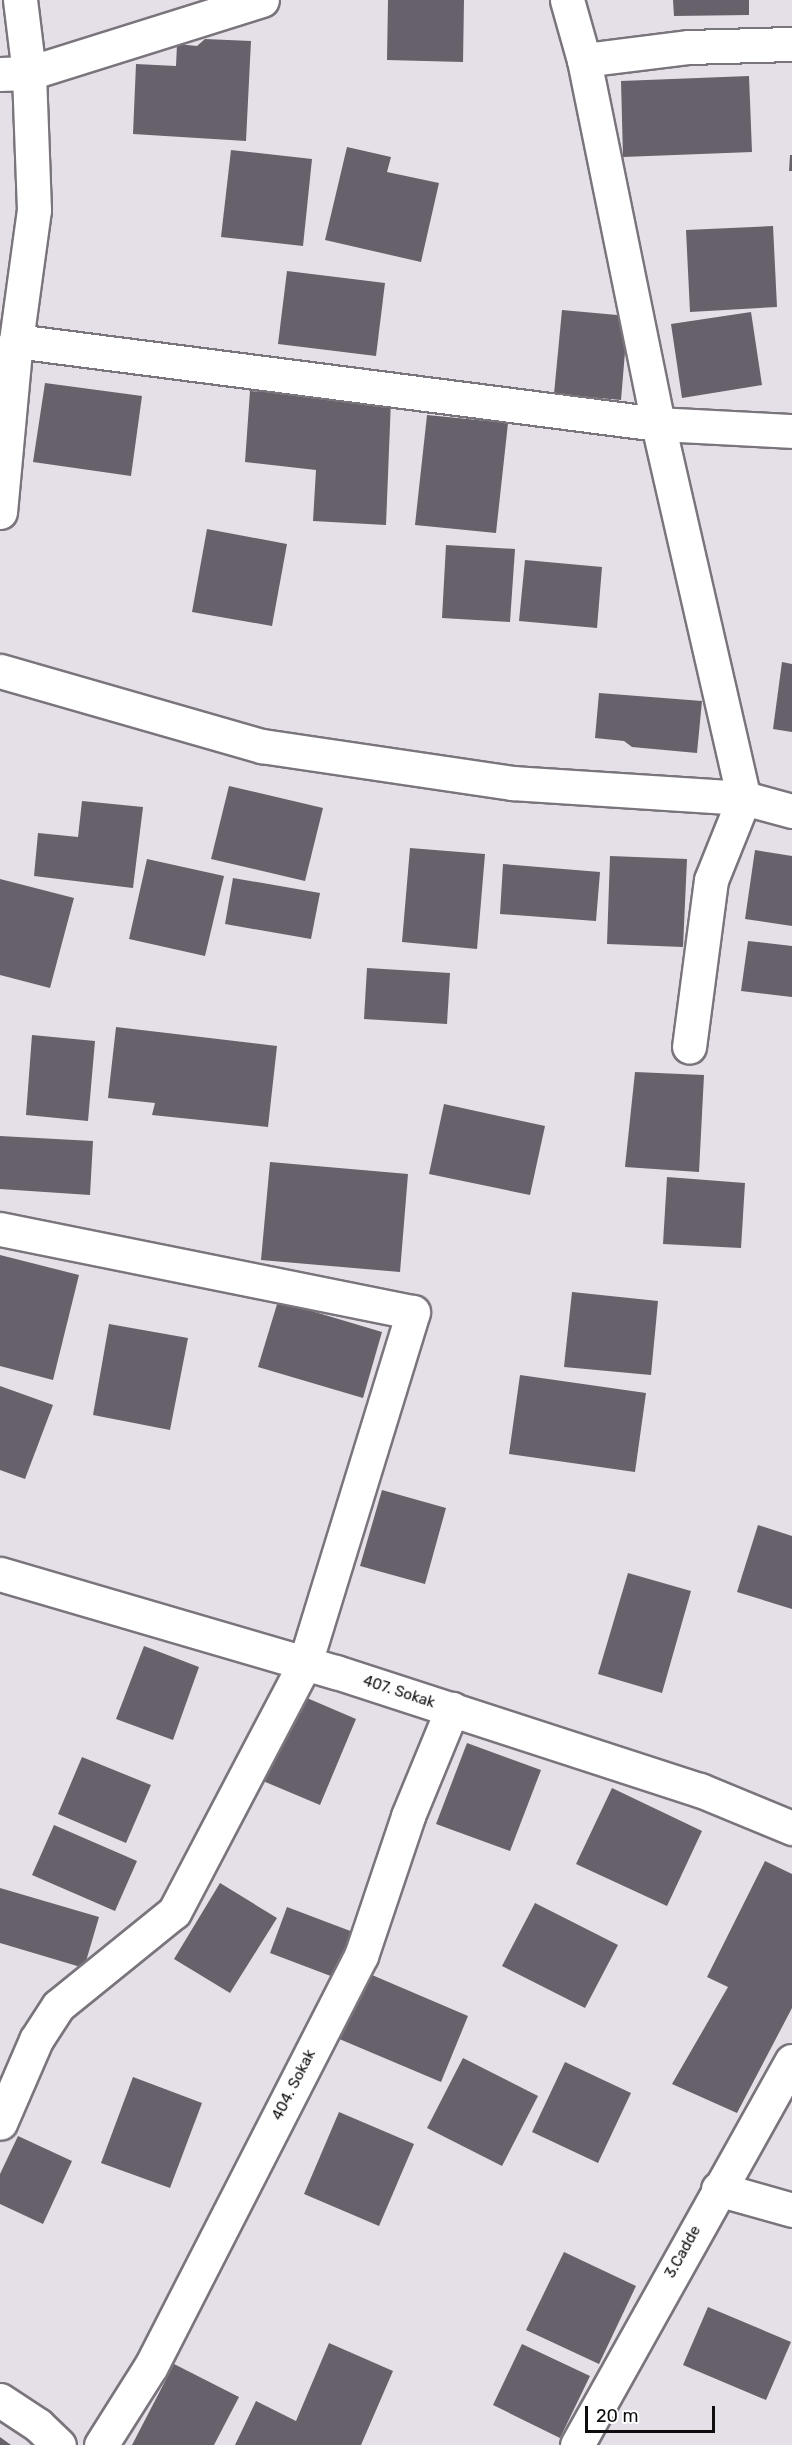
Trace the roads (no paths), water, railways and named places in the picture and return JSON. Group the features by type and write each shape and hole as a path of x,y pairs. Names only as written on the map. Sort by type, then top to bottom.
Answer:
{"street":[{"path":"2,495 16,341 34,210 14,74 20,0"},
{"path":"14,74 262,0"},
{"path":"567,0 584,60 658,424 744,798 711,880 689,1047"},
{"path":"584,60 689,46 792,44"},
{"path":"16,341 658,424 792,431"},
{"path":"0,671 262,746 513,783 744,798 792,811"},
{"path":"0,1229 413,1312 305,1663 174,1912 58,2006 36,2040 0,2123"},
{"name":"407. Sokak","path":"0,1574 305,1663 452,1709 700,1790 792,1828"},
{"name":"404. Sokak","path":"101,2445 151,2366 361,1956 408,1816 452,1709"},
{"name":"3.Cadde","path":"577,2445 717,2189 792,2061"},
{"path":"717,2189 792,2210"},
{"path":"0,2400 38,2425 58,2445"}]}
